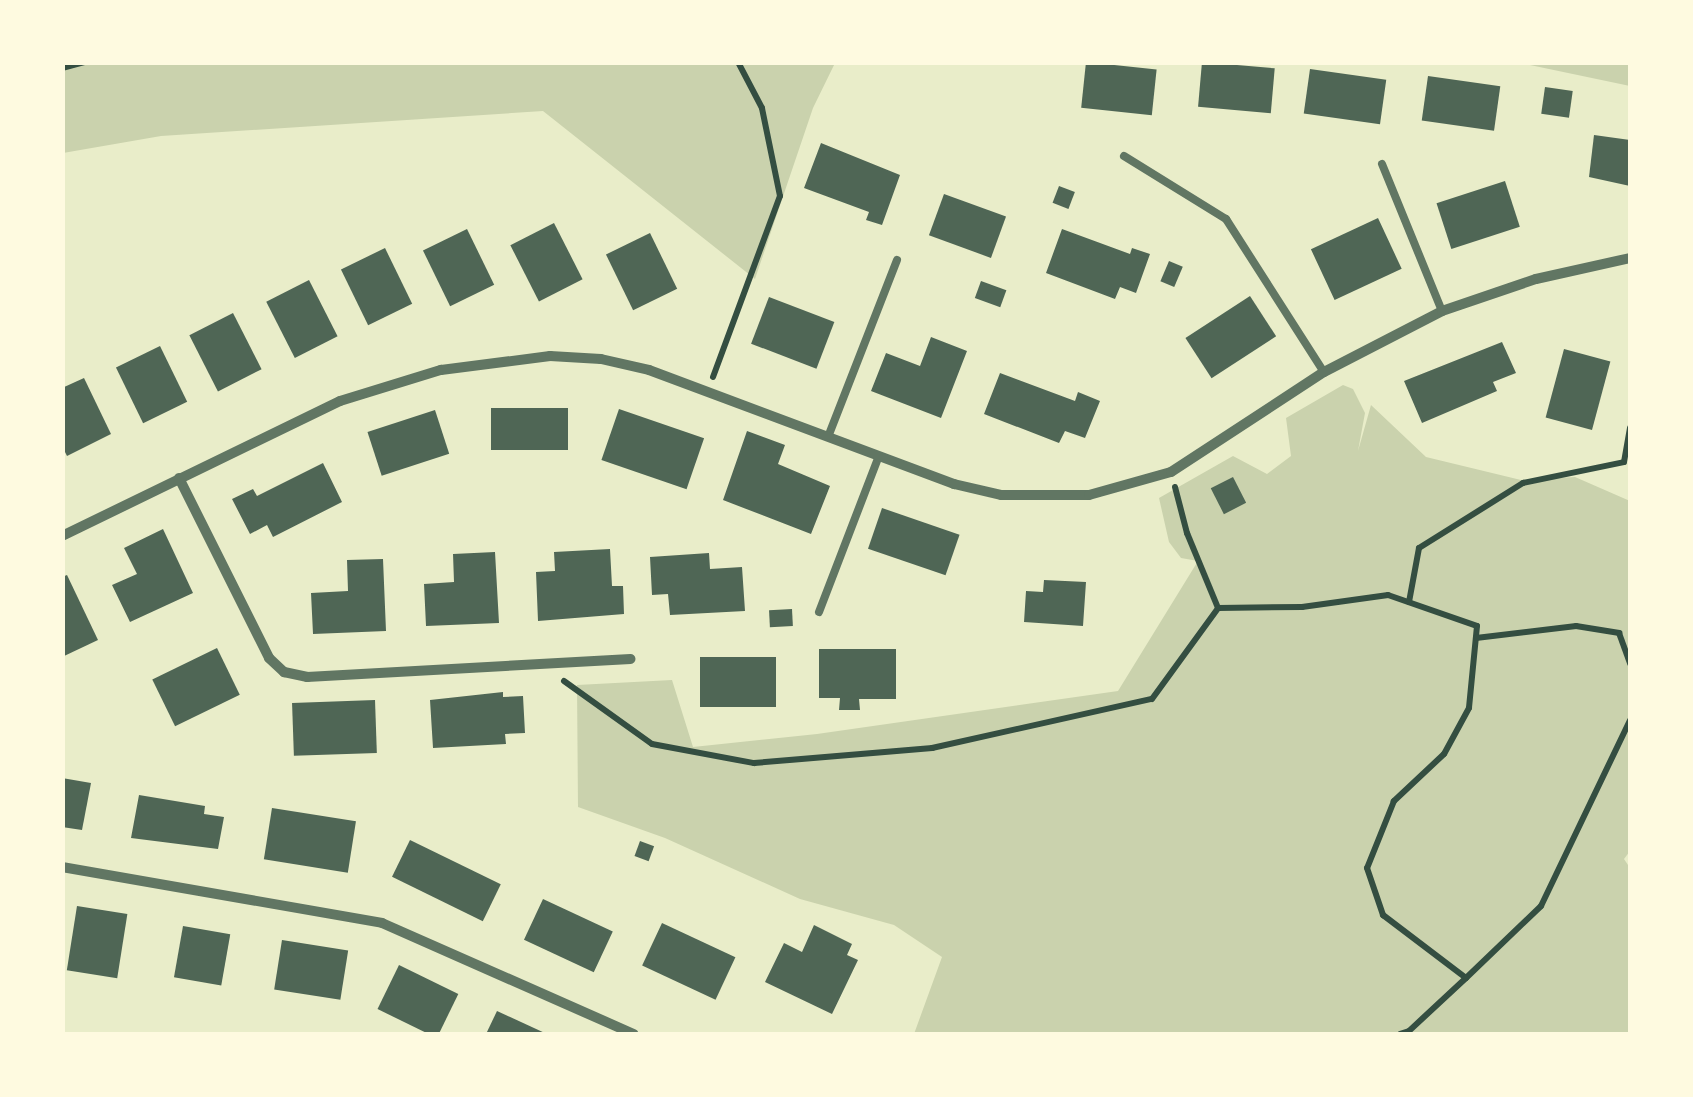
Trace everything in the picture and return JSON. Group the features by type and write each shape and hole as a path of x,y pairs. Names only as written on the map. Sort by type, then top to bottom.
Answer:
{"street":[{"path":"62,536 340,401 390,383 498,360 601,359 708,391 954,484 1001,495 1089,496 1171,472 1324,372 1442,311 1536,280 1630,258"},
{"path":"179,478 269,658 284,672 307,677 631,660"},
{"path":"62,867 382,923 634,1034"}],"lane":[{"path":"1124,156 1226,219 1324,372"},
{"path":"1382,164 1442,311"},
{"path":"828,437 897,260"},
{"path":"818,612 878,456"}],"path":[{"path":"62,68 80,68 85,62"},
{"path":"708,391 780,196 762,108 738,62"},
{"path":"1410,602 1419,548 1523,484 1624,462 1630,428"},
{"path":"1171,472 1187,533 1218,608"},
{"path":"1218,608 1302,606 1388,595 1477,626 1469,708 1444,754 1394,801 1367,868 1383,916 1466,978"},
{"path":"540,664 652,744 754,763 872,754 932,748 1152,699 1218,608"},
{"path":"1476,638 1576,626 1619,634 1630,664"},
{"path":"1400,1034 1410,1032 1541,906 1630,720"}],"green space":[{"path":"63,63 835,63 813,108 755,279 543,111 161,136 63,153"},
{"path":"1520,63 1630,63 1630,86"},
{"path":"1343,385 1353,389 1365,413 1358,451 1371,405 1426,457 1521,480 1575,477 1630,501 1630,851 1624,859 1630,868 1630,1034 914,1034 942,957 894,925 800,899 665,838 578,807 577,685 672,680 693,747 817,734 1118,691 1198,561 1181,558 1169,542 1159,498 1233,456 1267,474 1291,456 1286,418"}],"building":[{"path":"1086,62 1157,69 1152,115 1081,108"},
{"path":"1202,62 1275,68 1271,113 1198,107"},
{"path":"1310,69 1386,80 1380,124 1304,114"},
{"path":"1428,76 1500,86 1494,131 1422,121"},
{"path":"1545,87 1573,91 1569,118 1541,114"},
{"path":"1594,135 1630,140 1630,186 1589,177"},
{"path":"821,143 900,175 882,225 866,220 869,212 804,188"},
{"path":"1505,181 1520,227 1451,249 1437,203"},
{"path":"1059,186 1075,192 1068,209 1053,203"},
{"path":"944,194 1006,217 991,258 929,235"},
{"path":"1378,218 1402,269 1335,300 1311,249"},
{"path":"554,223 583,279 539,301 510,245"},
{"path":"467,229 494,285 450,306 423,250"},
{"path":"1062,229 1130,254 1132,248 1150,254 1136,293 1120,287 1115,299 1046,273"},
{"path":"650,233 677,289 633,310 606,254"},
{"path":"385,248 412,304 368,325 341,269"},
{"path":"1169,261 1183,267 1174,287 1160,281"},
{"path":"309,280 338,336 295,358 266,302"},
{"path":"981,281 1006,290 1000,307 975,298"},
{"path":"1250,296 1276,336 1212,378 1185,338"},
{"path":"769,297 834,322 816,369 751,344"},
{"path":"233,313 262,369 218,391 189,335"},
{"path":"931,337 967,351 941,418 871,391 886,353 920,366"},
{"path":"1502,342 1516,373 1493,382 1497,391 1422,423 1404,381"},
{"path":"160,346 187,402 143,423 116,367"},
{"path":"1564,349 1610,361 1592,430 1546,418"},
{"path":"1000,373 1075,401 1078,392 1100,401 1085,438 1065,431 1059,443 984,414"},
{"path":"84,378 111,434 67,456 62,446 62,388"},
{"path":"491,408 568,408 568,450 491,450"},
{"path":"619,409 704,438 687,489 601,460"},
{"path":"435,410 449,454 382,476 367,432"},
{"path":"747,431 785,445 778,464 830,486 811,534 723,500"},
{"path":"323,463 342,502 273,537 267,525 250,534 232,499 253,489 257,496"},
{"path":"1233,477 1246,503 1224,514 1211,488"},
{"path":"882,508 960,535 946,575 868,549"},
{"path":"163,529 193,593 130,622 112,585 137,574 124,548"},
{"path":"610,549 612,586 623,586 624,614 538,621 536,572 555,571 554,552"},
{"path":"495,552 499,623 426,626 424,584 454,582 453,554"},
{"path":"709,553 710,569 742,567 745,611 670,615 668,594 652,595 650,557"},
{"path":"383,559 386,631 313,634 311,593 348,591 347,560"},
{"path":"67,575 98,640 62,657 62,577"},
{"path":"1044,580 1086,582 1083,626 1024,622 1026,591 1043,592"},
{"path":"792,609 793,626 770,627 769,610"},
{"path":"217,648 240,695 175,726 152,680"},
{"path":"819,649 896,649 896,699 859,699 860,710 839,710 840,698 819,698"},
{"path":"700,657 776,657 776,707 700,707"},
{"path":"503,692 503,697 523,696 525,733 505,734 506,744 433,748 430,700"},
{"path":"375,700 377,753 294,756 292,703"},
{"path":"62,778 91,783 82,830 62,827"},
{"path":"139,795 205,806 204,814 224,817 218,849 131,838"},
{"path":"272,808 356,821 348,873 264,859"},
{"path":"410,840 501,884 483,921 392,877"},
{"path":"640,841 654,846 649,861 635,856"},
{"path":"543,899 613,932 594,972 524,940"},
{"path":"77,906 127,914 117,978 67,970"},
{"path":"662,923 735,957 716,1000 642,966"},
{"path":"814,925 852,944 847,955 858,960 832,1014 765,982 784,943 802,952"},
{"path":"183,926 230,934 221,986 174,977"},
{"path":"282,940 348,950 340,1000 274,989"},
{"path":"399,965 458,994 439,1034 429,1034 378,1009"},
{"path":"497,1011 547,1034 486,1034"}]}
